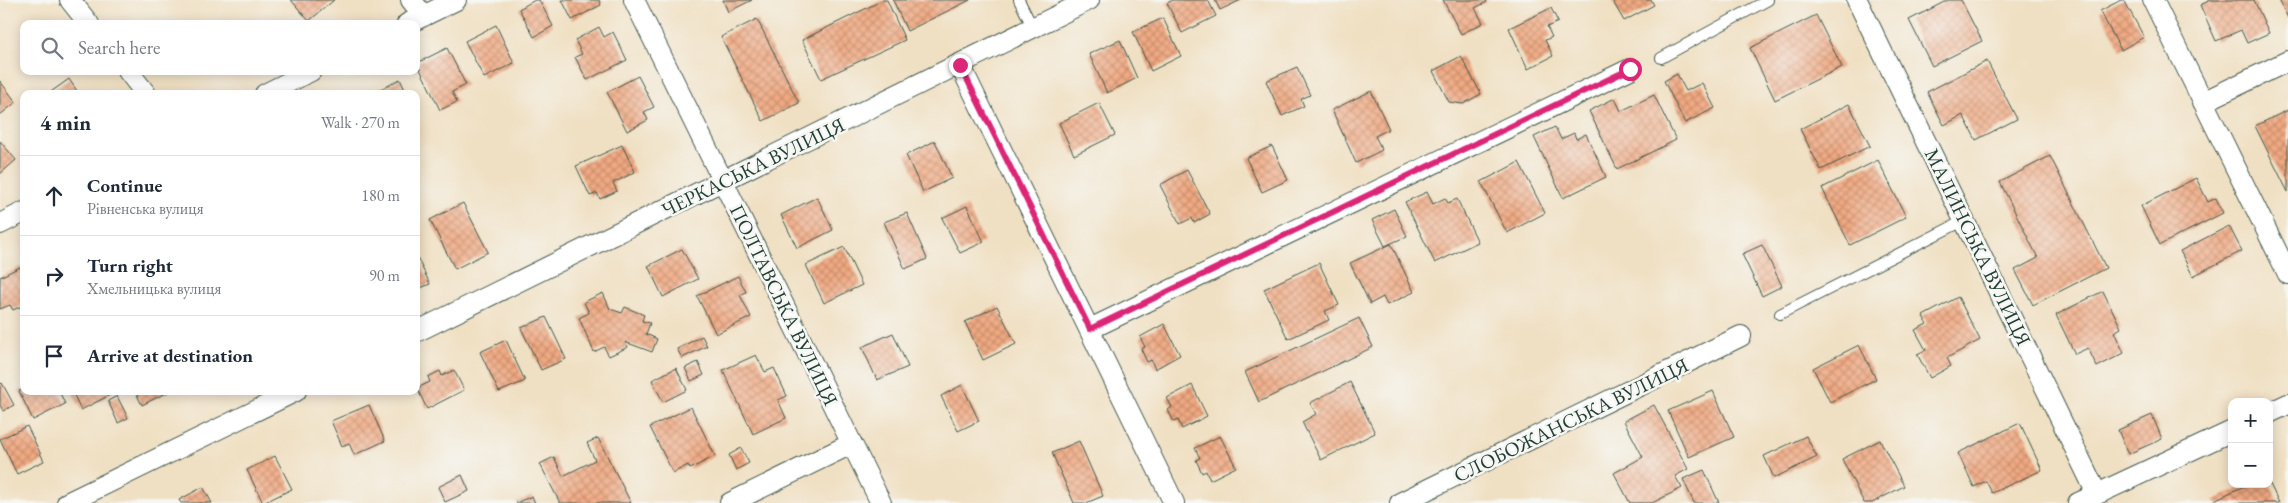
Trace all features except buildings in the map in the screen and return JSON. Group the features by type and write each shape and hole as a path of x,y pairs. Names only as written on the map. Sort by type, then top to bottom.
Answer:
{"street":[{"path":"70,0 86,20"},
{"path":"411,0 415,20 456,0"},
{"name":"ПОЛТАВСЬКА ВУЛИЦЯ","path":"634,0 881,503"},
{"name":"ЧЕРКАСЬКА ВУЛИЦЯ","path":"420,330 724,182 1090,0"},
{"name":"МАЛИНСЬКА ВУЛИЦЯ","path":"1857,0 2097,494"},
{"path":"2154,0 2288,274"},
{"path":"2203,102 2288,61"},
{"path":"960,65 1174,503"},
{"path":"1090,329 1630,69"},
{"path":"131,75 143,90"},
{"path":"273,90 303,75"},
{"path":"0,224 20,214"},
{"name":"СЛОБОЖАНСЬКА ВУЛИЦЯ","path":"1400,503 1741,336"},
{"path":"67,503 288,395"},
{"path":"2273,411 2288,404"},
{"path":"2078,503 2228,433"},
{"path":"730,503 851,444"}],"lane":[{"path":"1020,0 1033,28"},
{"path":"1661,58 1768,0"},
{"path":"1780,314 1965,220"}],"route":[{"path":"960,65 1090,329 1630,69"}]}
